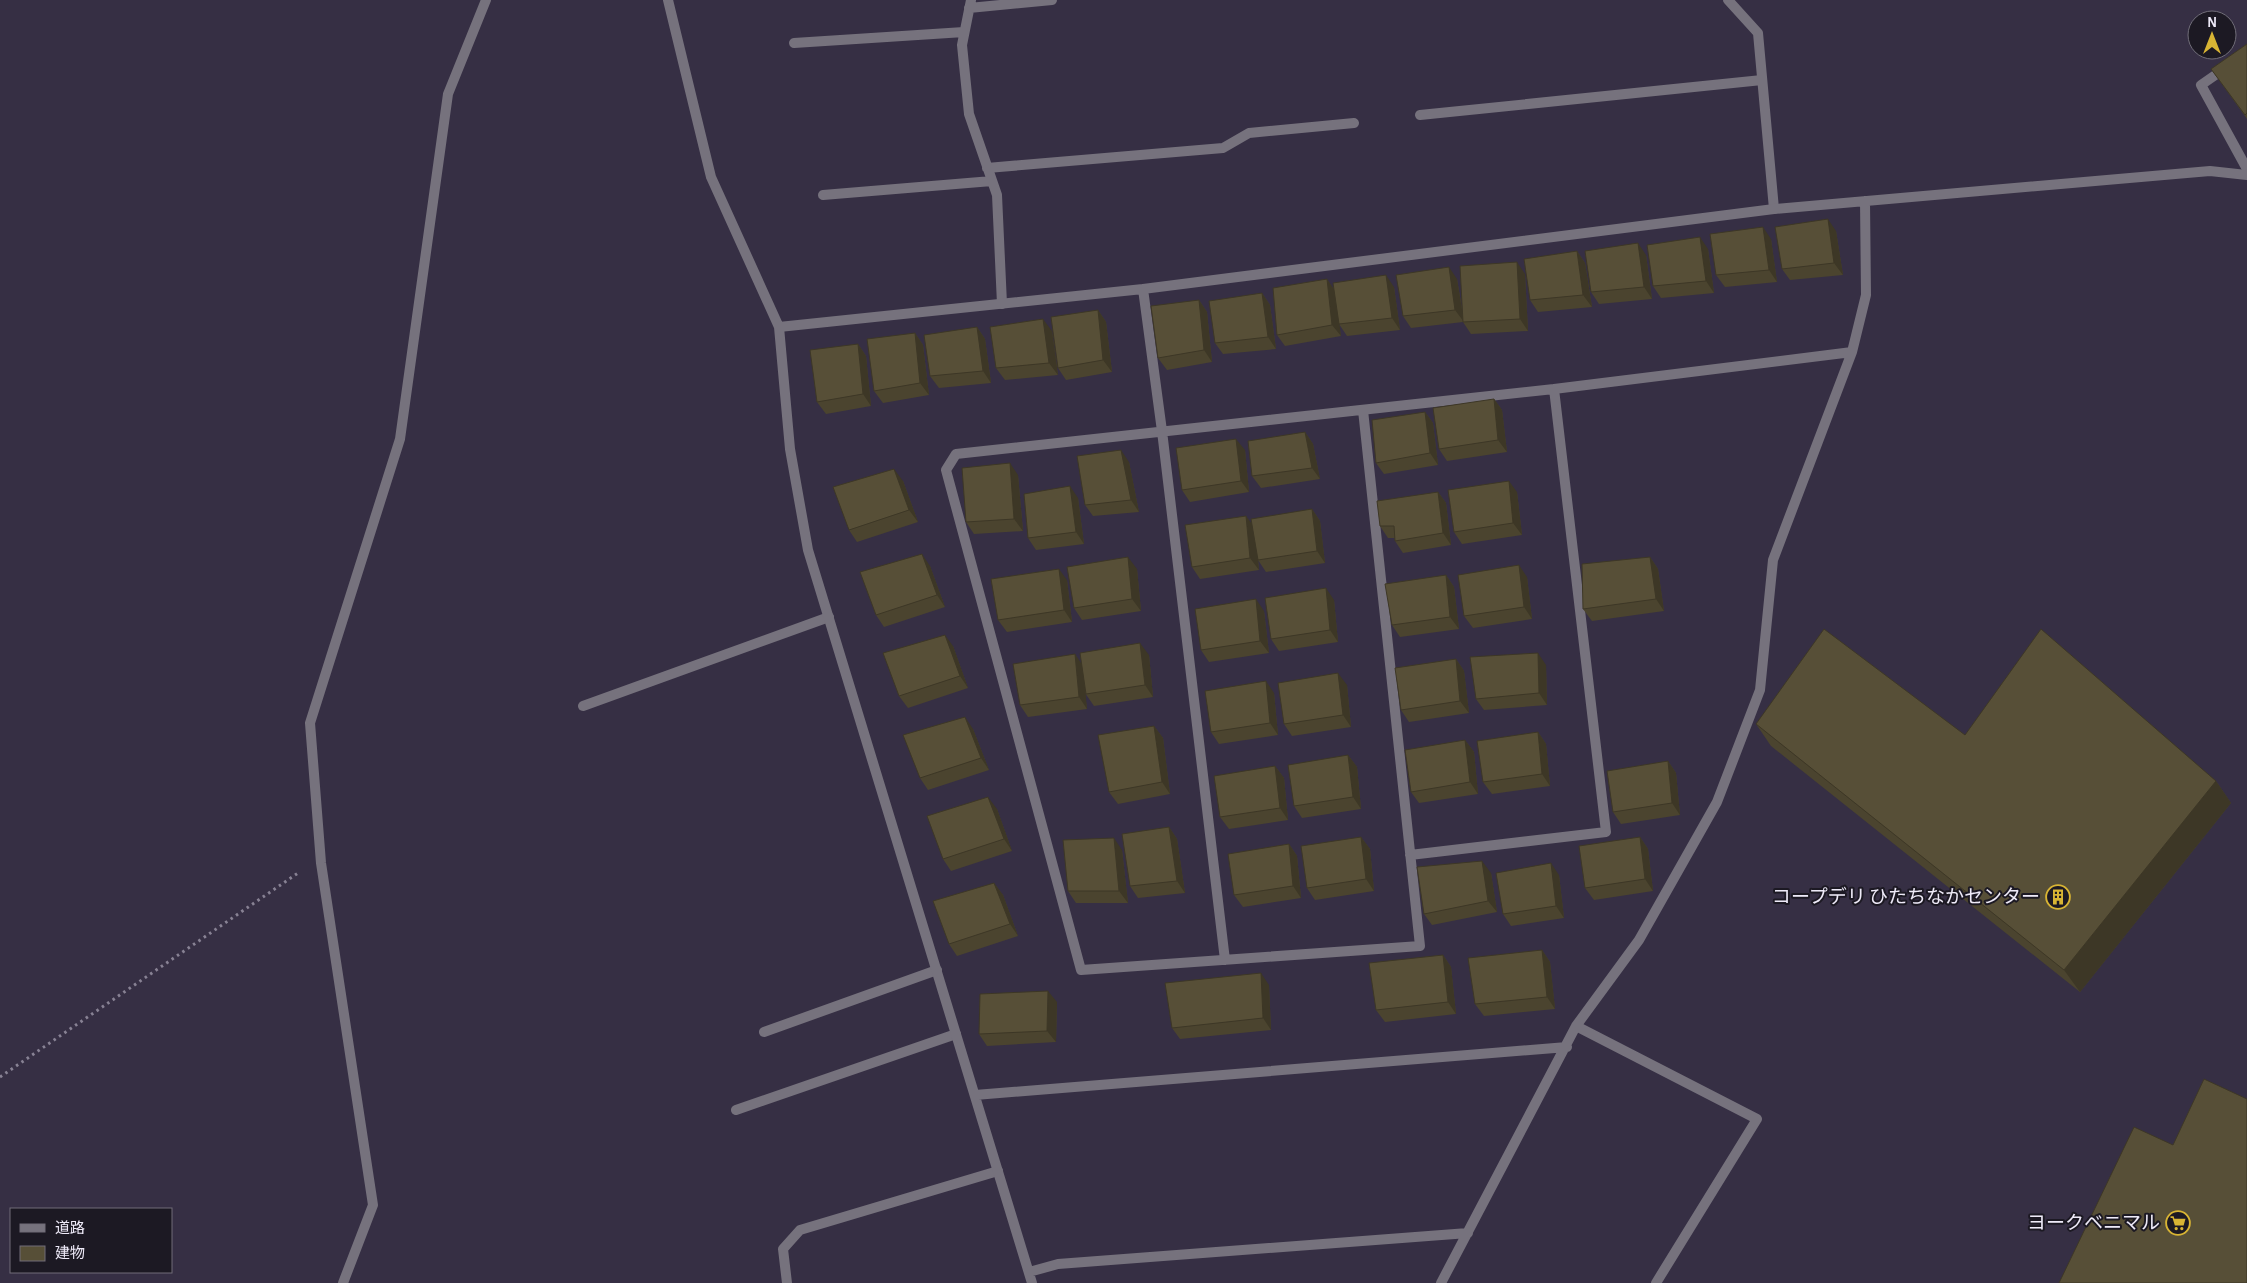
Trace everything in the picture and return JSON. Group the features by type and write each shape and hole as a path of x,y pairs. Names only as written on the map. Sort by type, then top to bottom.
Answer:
{"street":[{"path":"343,1283 373,1205 321,863 310,723 400,439 448,94 486,0"},
{"path":"668,0 711,177 779,327 790,449 808,550 1032,1283"},
{"path":"1002,304 997,195 969,114 962,45 964,32 970,4 1052,0"},
{"path":"1728,0 1758,33 1774,209"},
{"path":"794,43 964,32"},
{"path":"2247,53 2201,85 2247,169"},
{"path":"1420,115 1762,80"},
{"path":"987,168 1223,148 1249,133 1354,123"},
{"path":"779,327 1143,289 1774,209 2210,171 2247,175"},
{"path":"822,195 992,181"},
{"path":"1441,1283 1567,1047 1576,1026 1638,940 1717,802 1760,690 1773,560 1852,352 1866,295 1864,201"},
{"path":"1143,289 1162,431 1225,960"},
{"path":"1363,410 1420,946 1081,970 946,470 956,454 1554,389 1852,352"},
{"path":"1410,855 1606,832 1554,389"},
{"path":"582,706 830,617"},
{"path":"764,1032 937,970"},
{"path":"1576,1026 1758,1119 1656,1283"},
{"path":"736,1110 956,1034"},
{"path":"975,1096 1567,1047"},
{"path":"787,1283 783,1249 800,1230 998,1171"},
{"path":"1029,1272 1058,1264 1468,1233"}],"path":[{"path":"0,1077 310,865 321,863"}],"building":[{"path":"2247,44 2247,113 2245,115 2211,69 2224,60 2237,60 2237,51"},
{"path":"1828,219 1834,263 1782,269 1775,227"},
{"path":"1763,227 1769,270 1716,275 1710,234"},
{"path":"1700,237 1706,281 1653,286 1647,245"},
{"path":"1638,243 1644,287 1591,292 1585,251"},
{"path":"1577,251 1583,295 1530,300 1524,259"},
{"path":"1517,262 1520,319 1463,322 1460,266"},
{"path":"1449,267 1455,310 1403,316 1396,275"},
{"path":"1386,275 1392,318 1339,324 1333,283"},
{"path":"1327,279 1332,325 1277,335 1273,288"},
{"path":"1262,293 1268,337 1215,343 1209,301"},
{"path":"1199,300 1204,350 1158,358 1151,306"},
{"path":"1098,310 1103,360 1058,368 1051,317"},
{"path":"1043,319 1049,363 996,368 990,327"},
{"path":"977,327 983,371 930,376 924,335"},
{"path":"915,333 920,383 874,391 867,339"},
{"path":"858,344 863,394 817,402 810,350"},
{"path":"1494,399 1498,440 1439,449 1433,408"},
{"path":"1425,412 1430,453 1376,463 1372,420"},
{"path":"1305,432 1312,468 1252,476 1248,441"},
{"path":"1236,439 1241,481 1182,490 1176,448"},
{"path":"1121,450 1131,500 1085,505 1077,456"},
{"path":"1010,463 1014,519 966,522 962,468"},
{"path":"894,469 909,510 849,530 833,487"},
{"path":"1509,481 1513,523 1454,532 1448,490"},
{"path":"1070,486 1076,532 1028,538 1024,494"},
{"path":"1438,492 1443,533 1395,541 1394,526 1380,526 1377,501"},
{"path":"1312,509 1317,551 1258,560 1251,519"},
{"path":"1246,516 1250,558 1192,567 1185,525"},
{"path":"922,554 937,595 876,615 860,572"},
{"path":"1128,557 1132,599 1074,608 1067,567"},
{"path":"1650,557 1656,599 1583,609 1582,564"},
{"path":"1519,565 1524,607 1464,616 1458,575"},
{"path":"1059,569 1064,610 998,620 991,579"},
{"path":"1446,575 1450,617 1392,625 1385,584"},
{"path":"1326,588 1330,630 1271,639 1265,598"},
{"path":"1256,599 1260,641 1201,650 1195,609"},
{"name":"コープデリ ひたちなかセンター","path":"1824,629 1965,735 2041,629 2216,781 2064,970 1756,724"},
{"path":"945,635 960,676 899,696 883,653"},
{"path":"1140,643 1145,685 1086,694 1080,653"},
{"path":"1538,653 1539,693 1476,699 1470,657"},
{"path":"1075,654 1079,697 1020,705 1013,664"},
{"path":"1456,659 1460,701 1401,710 1395,668"},
{"path":"1338,673 1343,715 1284,724 1278,683"},
{"path":"1266,681 1270,723 1211,732 1205,691"},
{"path":"965,717 981,758 920,778 903,735"},
{"path":"1154,726 1162,782 1109,792 1098,735"},
{"path":"1538,732 1542,774 1483,782 1477,741"},
{"path":"1465,740 1470,782 1411,792 1405,750"},
{"path":"1348,755 1353,797 1294,806 1288,765"},
{"path":"1668,761 1672,803 1613,812 1607,771"},
{"path":"1275,766 1280,808 1220,817 1214,776"},
{"path":"988,797 1004,839 943,859 927,816"},
{"path":"1169,827 1177,881 1130,886 1122,834"},
{"path":"1361,837 1366,879 1307,888 1301,846"},
{"path":"1640,837 1645,879 1585,888 1579,846"},
{"path":"1114,838 1119,891 1068,891 1063,840"},
{"path":"1289,844 1293,886 1234,895 1228,854"},
{"path":"1482,861 1488,901 1424,914 1417,867"},
{"path":"1551,863 1556,906 1503,914 1496,873"},
{"path":"994,883 1010,924 949,944 933,901"},
{"path":"1542,950 1547,997 1475,1004 1468,958"},
{"path":"1443,955 1448,1002 1376,1010 1369,963"},
{"path":"1261,973 1263,1018 1172,1028 1165,983"},
{"path":"1048,991 1047,1031 979,1034 980,994"},
{"name":"ヨークベニマル","path":"2204,1079 2247,1099 2247,1283 2059,1283 2134,1127 2173,1145"}],"place":[{"name":"コープデリ ひたちなかセンター","path":"2058,897"},
{"name":"ヨークベニマル","path":"2178,1223"}]}
